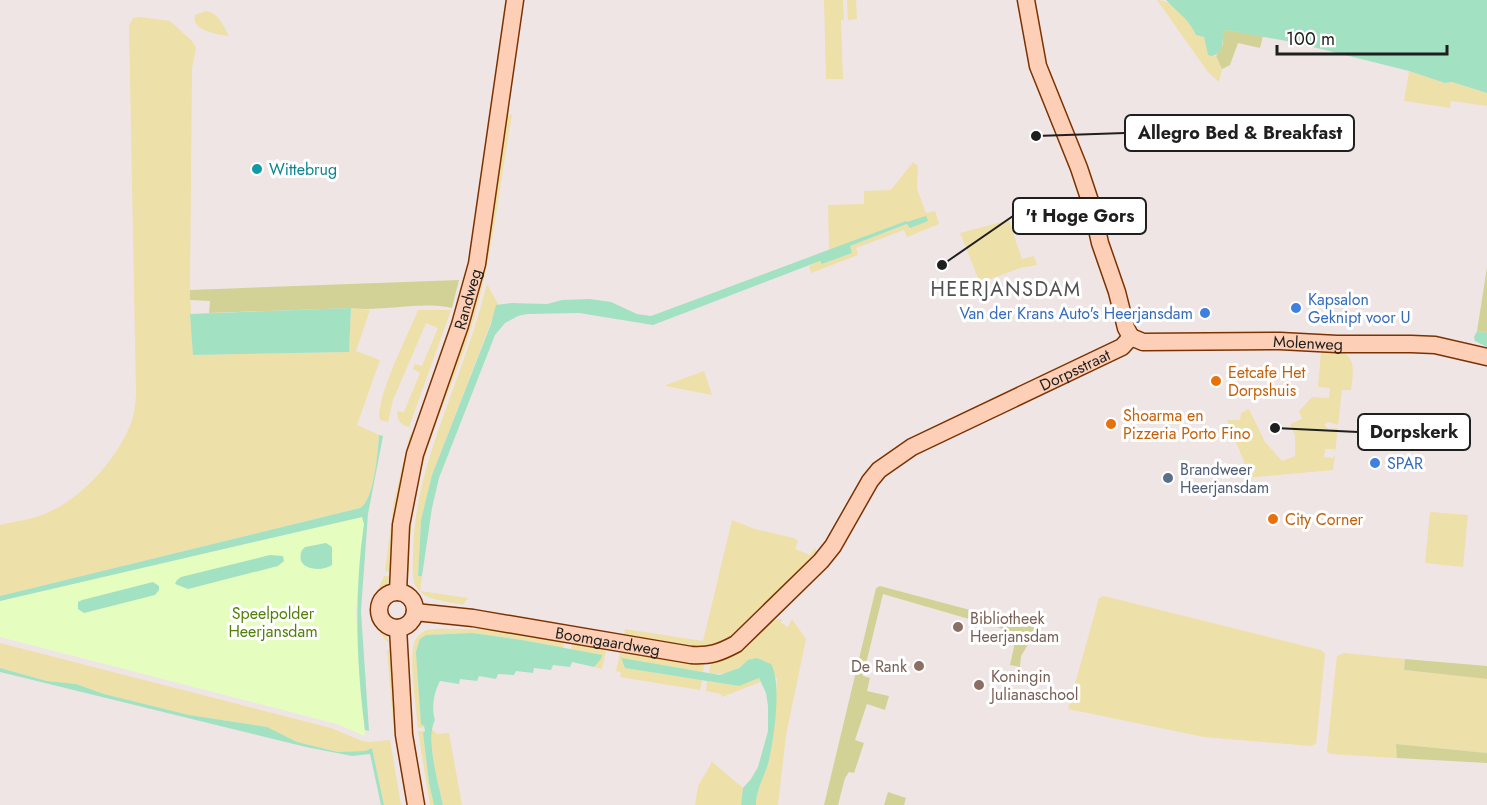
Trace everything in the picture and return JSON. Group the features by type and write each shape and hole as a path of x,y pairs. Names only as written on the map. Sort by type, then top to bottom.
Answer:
{"main road":[{"name":"Randweg","path":"398,592 401,525 413,464 460,325 477,264 515,0"},
{"path":"1026,0 1038,66 1083,178 1100,243 1131,337"},
{"name":"Molenweg","path":"1131,337 1143,342 1280,341 1435,345 1487,357"},
{"name":"Dorpsstraat","path":"782,600 821,561 879,470 912,447 1122,347 1131,337"},
{"path":"398,592 411,598 415,612 410,623 398,628 390,627 383,622 378,610 380,602 386,596 398,592"},
{"name":"Boomgaardweg","path":"415,612 473,618 707,656 736,644 782,600"},
{"path":"398,628 404,735 416,805"}],"shaded area":[{"path":"824,0 843,0 844,20 841,20 843,79 826,79"},
{"path":"847,0 856,0 857,19 848,20"},
{"path":"1157,0 1175,7 1196,34 1204,37 1208,55 1216,56 1222,69 1219,82 1208,72"},
{"path":"1166,0 1487,0 1487,93 1297,43 1226,30 1223,33 1218,53 1208,55 1204,37 1196,35 1186,20"},
{"path":"206,11 217,17 229,36 206,31 197,25 195,15"},
{"path":"133,18 170,21 191,40 196,48 192,68 190,290 193,355 349,352 351,308 370,310 356,351 380,360 357,425 379,435 372,486 365,504 360,508 0,596 0,525 44,514 73,498 95,478 114,454 133,417 136,394 129,26"},
{"path":"1226,30 1263,36 1260,48 1238,43 1230,65 1222,69 1216,56 1223,44 1223,33"},
{"path":"1409,71 1487,93 1487,106 1451,101 1450,108 1404,101"},
{"path":"508,114 512,115 484,281 464,350 422,466 413,511 409,572 407,572 409,504 497,174"},
{"path":"913,162 918,166 917,189 926,213 935,211 939,224 907,237 904,230 856,248 858,255 811,273 809,266 820,261 822,264 852,253 850,246 908,224 906,221 829,250 828,205 864,204 864,191 891,190"},
{"path":"926,216 928,221 910,228 907,224 850,246 852,253 822,264 820,261 653,325 579,313 527,314 505,323 495,335 439,478 422,576 418,576 421,520 432,475 491,324 496,305 547,304 562,300 590,299 611,302 637,314 651,316 906,221"},
{"path":"1009,220 1022,259 1034,256 1037,265 1020,268 980,283 960,233"},
{"path":"1487,267 1487,333 1477,331"},
{"path":"459,280 452,308 427,306 209,313 210,301 190,300 190,290"},
{"path":"487,284 498,304 432,475 421,520 418,576 422,576 420,591 414,581 413,573 414,530 424,477 473,334"},
{"path":"351,308 349,352 193,355 190,314"},
{"path":"418,310 451,310 409,427 400,421 397,411 404,412 420,373 413,369 415,364 422,366 438,328 426,323 393,400 388,422 380,420 380,410 387,382"},
{"path":"1477,331 1487,333 1487,347 1475,341"},
{"path":"1321,352 1345,353 1351,361 1353,375 1351,390 1342,390 1338,425 1329,422 1324,424 1328,429 1338,428 1335,452 1334,449 1325,449 1324,457 1333,458 1335,455 1333,470 1246,478 1245,476 1255,472 1252,463 1245,464 1227,420 1240,420 1241,413 1249,409 1265,442 1282,461 1295,456 1295,436 1290,424 1302,419 1299,411 1312,397 1329,398 1330,388 1318,387"},
{"path":"704,371 712,395 666,386 666,385"},
{"path":"410,434 414,436 401,490 390,572 385,571 394,501"},
{"path":"379,435 383,436 368,514 361,611 369,731 365,730 358,653 359,575 364,524 362,517 0,601 0,596 360,508 365,504 372,486"},
{"path":"1430,512 1468,515 1463,567 1425,563"},
{"path":"732,520 755,529 794,538 798,541 795,549 810,555 815,548 819,555 732,638 718,646 701,650 623,638 625,629 703,641"},
{"path":"326,543 332,547 332,565 315,569 309,568 301,561 300,556 305,547"},
{"path":"270,555 283,556 284,561 278,566 188,589 175,584 181,577"},
{"path":"384,576 390,576 389,581 377,598 374,614 389,643 378,629 372,613 373,601"},
{"path":"153,582 159,586 155,595 84,613 78,609 78,602 82,600"},
{"path":"880,586 1034,627 1037,630 1021,656 1020,667 1010,665 1017,633 883,594 863,676 870,678 867,691 889,696 885,710 867,704 855,740 864,743 854,773 849,772 845,778 838,805 824,805 876,588"},
{"path":"420,591 468,598 463,605 426,596"},
{"path":"1104,596 1321,650 1325,654 1316,744 1311,746 1204,737 1068,709 1099,598"},
{"path":"782,619 781,623 788,627 792,619 806,639 786,735 778,805 756,805 757,793 771,749 777,678 748,660 735,670 720,674 709,673 710,664 738,652 765,626"},
{"path":"488,626 565,641 563,648 472,633 426,635 424,727 418,728 412,662 416,639 427,630 473,629"},
{"path":"472,633 602,655 594,667 572,662 570,667 553,665 551,670 534,668 533,673 516,671 514,675 498,674 496,679 479,676 477,681 460,679 459,684 440,681 434,700 435,720 431,738 443,805 434,805 429,783 423,733 425,731 421,724 416,652 420,639 426,635"},
{"path":"576,641 604,646 606,650 602,669 594,667 601,659 571,650 572,643"},
{"path":"0,643 331,728 362,741 390,740 401,805 384,805 372,748 365,751 338,752 297,742 267,727 189,715 104,694 76,684 47,681 0,668"},
{"path":"627,649 705,660 703,672 621,659 625,668 702,680 700,690 620,677 621,672 616,671 620,653 626,653"},
{"path":"387,650 390,650 397,730 394,733"},
{"path":"1344,653 1405,659 1404,670 1487,679 1487,753 1397,744 1397,758 1330,754 1327,751 1337,656"},
{"path":"621,658 720,675 739,668 748,660 757,658 771,664 777,697 775,725 769,760 759,788 756,805 741,805 743,788 758,767 768,731 766,693 759,678 739,686 625,668"},
{"path":"1405,659 1487,666 1487,679 1404,670"},
{"path":"0,668 47,681 76,684 104,694 189,715 267,727 297,742 338,752 365,751 372,748 384,805 381,805 370,754 352,756 306,747 0,672"},
{"path":"759,678 760,682 722,697 721,694 706,691 707,681 739,686"},
{"path":"432,729 437,734 449,733 462,805 443,805 433,758"},
{"path":"418,731 425,731 423,733 429,783 434,805 430,805"},
{"path":"1396,744 1487,753 1487,763 1397,758"},
{"path":"711,761 743,788 741,805 695,805 698,786"},
{"path":"888,792 906,798 904,805 884,805"}],"green space":[{"name":"Speelpolder Heerjansdam","path":"362,517 364,524 356,612 365,736 337,724 0,637 0,601"}],"place":[{"name":"Allegro Bed & Breakfast","path":"1036,136"},
{"name":"Wittebrug","path":"257,169"},
{"name":"'t Hoge Gors","path":"942,265"},
{"name":"Kapsalon Geknipt voor U","path":"1296,308"},
{"name":"Van der Krans Auto's Heerjansdam","path":"1205,313"},
{"name":"Eetcafe Het Dorpshuis","path":"1216,381"},
{"name":"Shoarma en Pizzeria Porto Fino","path":"1111,424"},
{"name":"Dorpskerk","path":"1275,428"},
{"name":"SPAR","path":"1375,463"},
{"name":"Brandweer Heerjansdam","path":"1168,478"},
{"name":"City Corner","path":"1273,519"},
{"name":"Bibliotheek Heerjansdam","path":"958,627"},
{"name":"De Rank","path":"919,666"},
{"name":"Koningin Julianaschool","path":"979,685"}],"district":[{"name":"HEERJANSDAM","path":"1006,289"}]}
